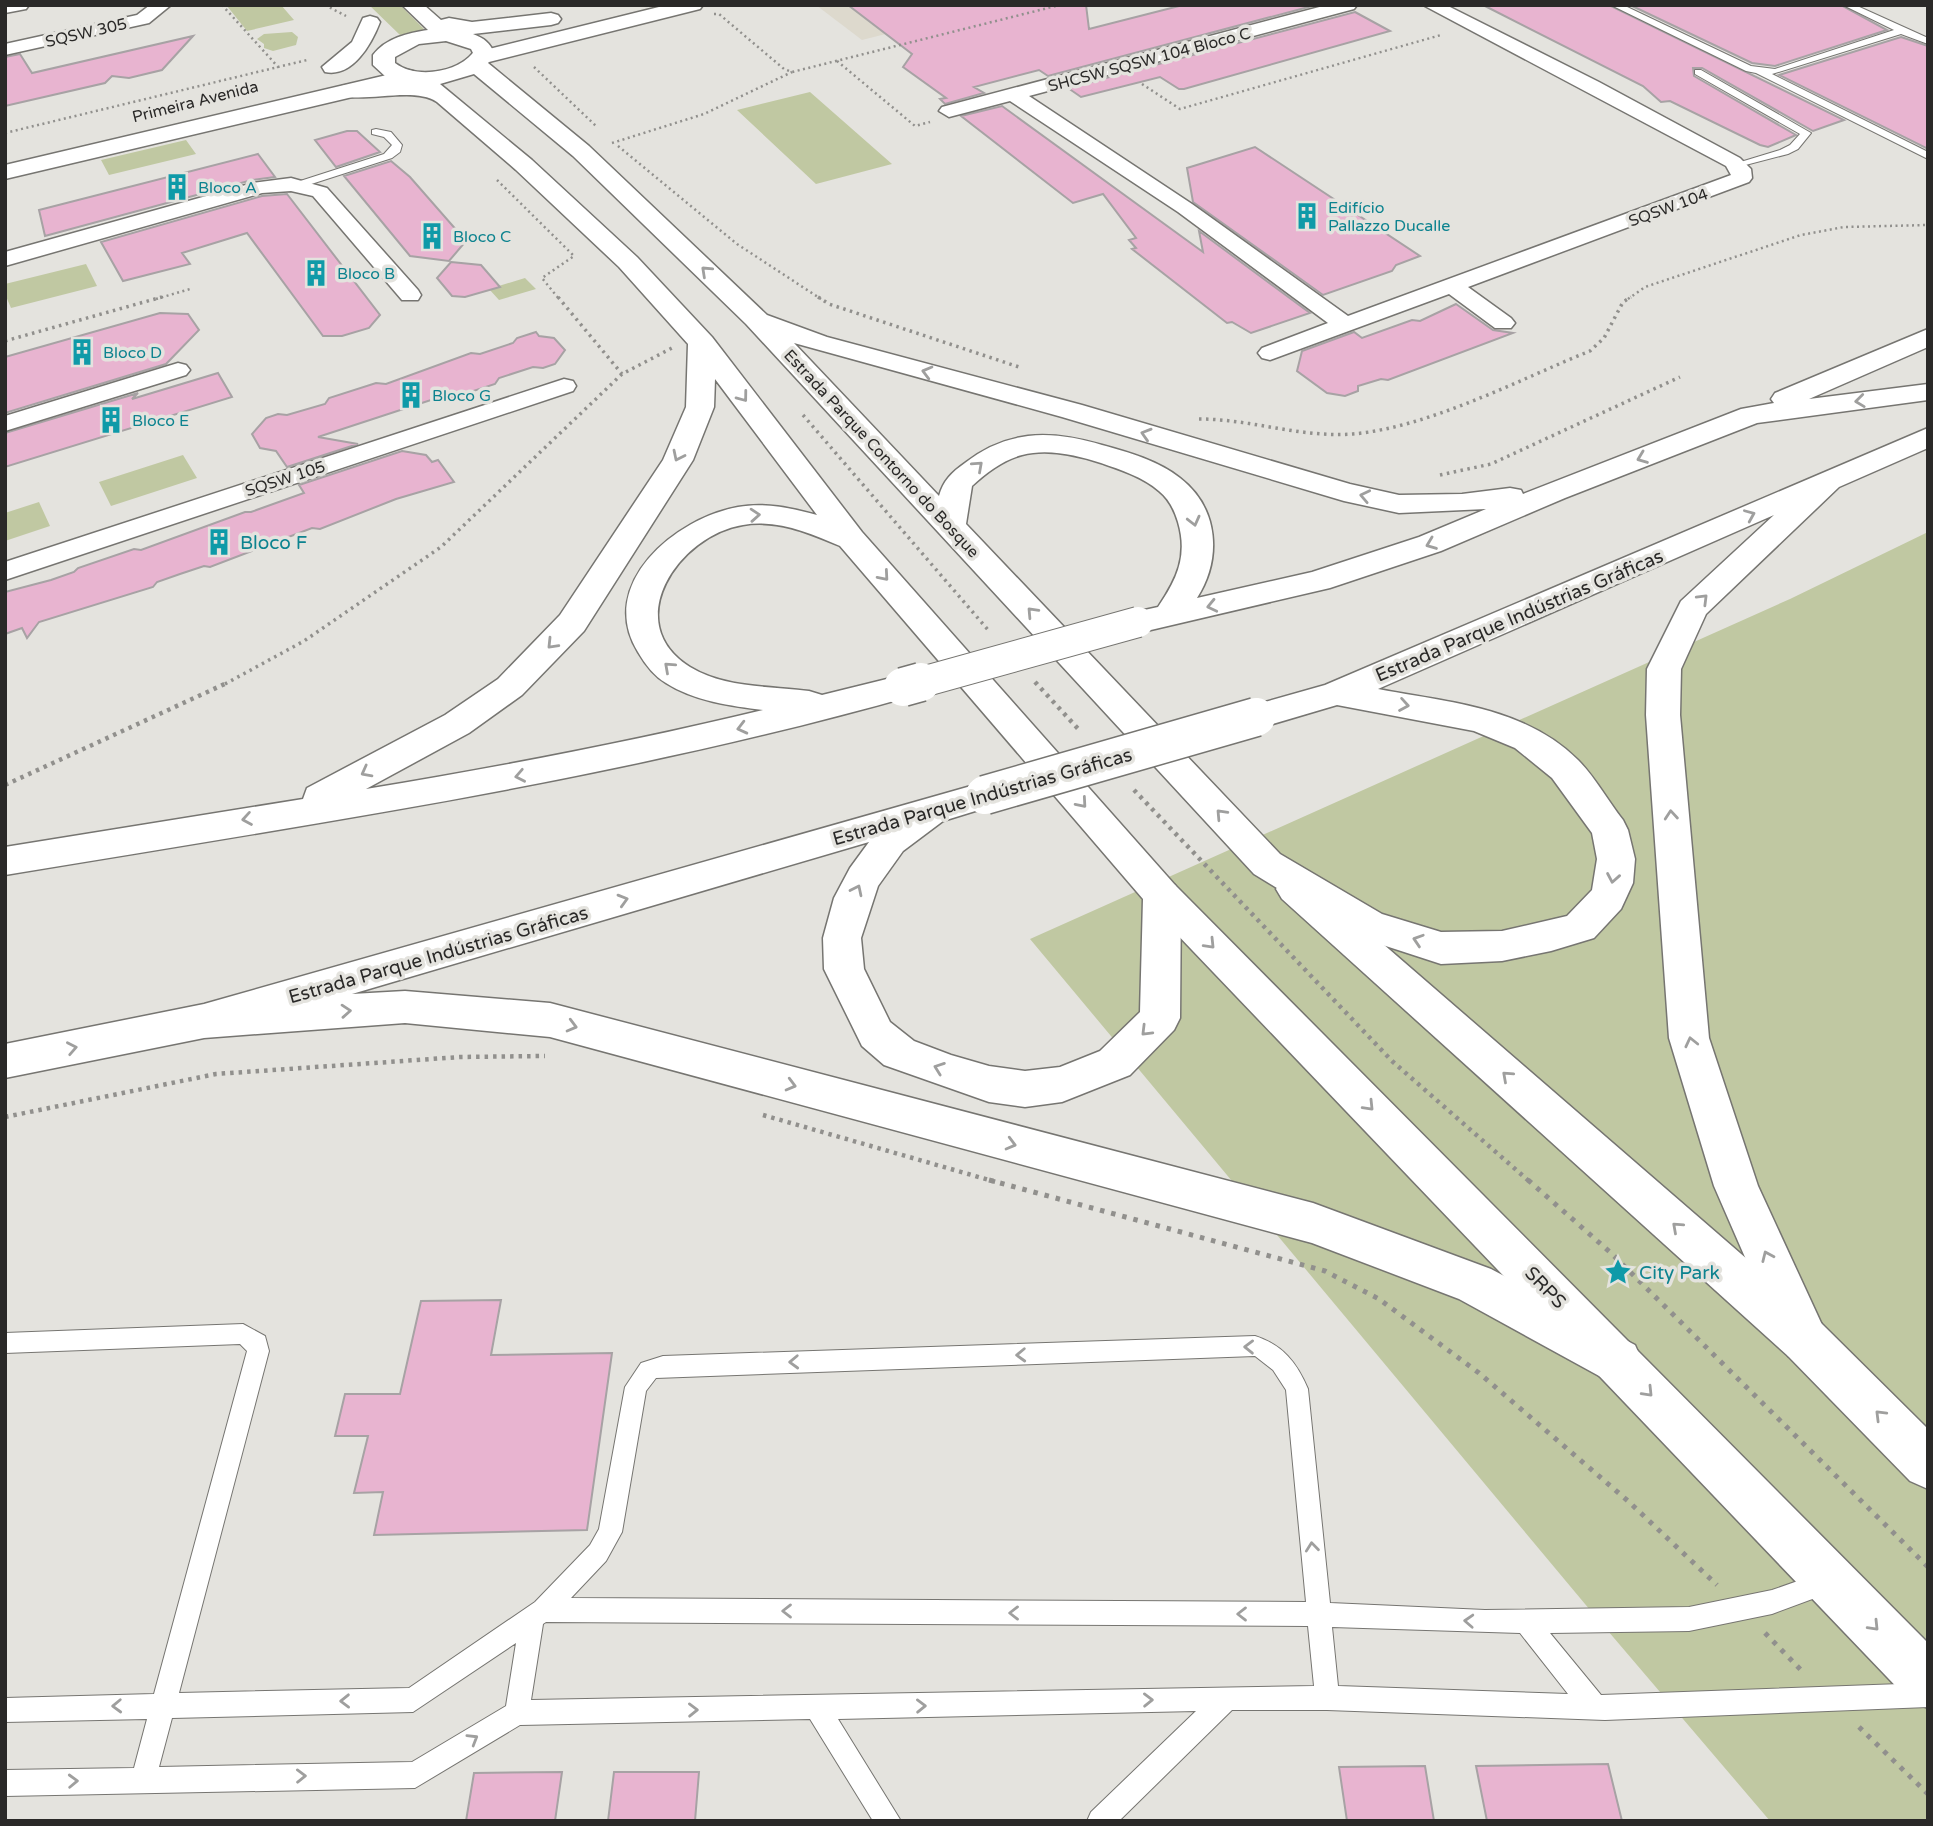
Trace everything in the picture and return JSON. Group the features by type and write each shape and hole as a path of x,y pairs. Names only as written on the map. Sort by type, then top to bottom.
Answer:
{"main road":[{"path":"309,66 333,67 385,54 414,39 452,36 619,5"},
{"path":"478,61 666,8 701,9"},
{"path":"416,10 458,27 472,28 551,19"},
{"path":"416,10 452,36"},
{"path":"359,16 385,54"},
{"path":"333,67 361,45 359,16"},
{"name":"Estrada Parque Contorno do Bosque","path":"452,36 480,45 484,54 478,61 500,85 581,150 755,318 1267,864"},
{"path":"500,85 495,63 516,50"},
{"path":"385,54 383,61 387,69 412,77 445,97 524,165 628,262 698,339 851,539 1162,895 1160,1018 1115,1063 1062,1084 1025,1089 989,1084 946,1071 899,1053 876,1034 844,969 842,938 853,898 863,878 890,841 930,811"},
{"name":"Primeira Avenida","path":"5,173 412,77 450,75 478,61"},
{"path":"350,91 406,89 445,97"},
{"path":"38,141 54,148 56,160"},
{"path":"755,318 817,343 1072,411 1254,467 1366,497 1399,504 1462,503 1554,492"},
{"path":"5,861 293,811 524,775 674,744 903,687 1154,619 1319,582 1430,544 1751,415 1928,337"},
{"path":"293,811 457,724 510,687 572,623 678,460 700,407 698,339"},
{"path":"1751,415 1928,392"},
{"name":"Estrada Parque Indústrias Gráficas","path":"5,1061 204,1021 1337,693 1928,437"},
{"path":"950,525 958,484 987,458 1004,449 1033,442 1068,445 1099,452 1167,480 1181,494 1191,510 1198,539 1195,573 1154,619"},
{"path":"1805,1340 1736,1186 1689,1038 1663,715 1664,669 1692,609 1827,482"},
{"path":"828,706 712,689 678,676 657,656 644,635 643,599 646,587 659,565 693,534 713,523 738,516 783,514 851,539"},
{"path":"1267,864 1370,925 1441,948 1462,945 1502,946 1580,927 1606,899 1614,883 1616,859 1610,830 1565,769 1527,738 1481,720 1337,693"},
{"path":"1267,864 1805,1340 1928,1464"},
{"name":"SRPS","path":"1162,895 1928,1681"},
{"path":"204,1021 405,1007 550,1020 1313,1223 1475,1284 1618,1361"}],"street":[{"path":"5,8 20,5"},
{"name":"SQSW 305","path":"5,50 143,19 162,5"},
{"name":"SHCSW SQSW 104 Bloco C","path":"949,111 1016,96 1348,5"},
{"path":"1439,8 1592,86 1738,166"},
{"path":"1016,96 1185,208 1344,324"},
{"name":"SQSW 104","path":"1270,353 1739,181 1744,175 1738,166"},
{"path":"5,259 260,187 298,185 320,192 410,295"},
{"path":"1453,287 1503,323"},
{"path":"5,424 178,370"},
{"name":"SQSW 105","path":"5,571 564,386"}],"lane":[{"path":"1615,5 1928,156"},
{"path":"1847,5 1895,26 1900,31 1928,41"},
{"path":"1758,72 1776,72 1900,31"},
{"path":"1699,72 1805,132 1794,147 1738,166"},
{"path":"298,185 388,156 396,150 397,145 387,134 376,132"},
{"path":"5,1343 243,1335 257,1343 258,1351 144,1778"},
{"path":"5,1710 164,1704 413,1700 538,1614 598,1552 610,1532 636,1387 649,1370 663,1366 1255,1346 1272,1354 1289,1372 1297,1389 1327,1698"},
{"path":"538,1614 1319,1615 1525,1621 1689,1619 1772,1602 1831,1581"},
{"path":"517,1713 538,1614"},
{"path":"1525,1621 1595,1708"},
{"path":"5,1783 144,1778 415,1775 517,1713 818,1709 1227,1698 1327,1698 1595,1708 1928,1695"},
{"path":"1100,1821 1227,1698"},
{"path":"818,1709 888,1821"}],"path":[{"path":"222,5 279,68"},
{"path":"325,5 359,16"},
{"path":"614,143 641,137 713,110 792,72 1060,5"},
{"path":"701,9 719,14 784,69 792,72"},
{"path":"1118,68 1180,109 1472,26"},
{"path":"516,50 614,143 737,244 830,304 1022,368"},
{"path":"836,61 915,126 944,118 949,111"},
{"path":"5,134 279,68 309,66"},
{"path":"492,174 574,256 542,278 622,374"},
{"path":"1187,420 1233,419 1294,432 1351,435 1387,429 1422,419 1590,351 1604,338 1623,302 1645,287 1801,235 1844,227 1928,225"},
{"path":"5,341 190,289"},
{"path":"5,785 233,680 304,641 441,547 622,374 698,339"},
{"path":"1433,477 1491,464 1680,377"},
{"path":"5,1117 216,1074 460,1057 559,1058"},
{"path":"752,1112 884,1152 1325,1271 1379,1299 1479,1373 1628,1501 1742,1609 1928,1794"}],"shaded area":[{"path":"816,5 1000,5 862,40"}],"green space":[{"path":"281,5 294,20 247,31 227,6"},
{"path":"369,5 400,5 425,30 400,35"},
{"path":"292,32 298,37 296,45 273,51 264,48 264,44 257,39 264,34"},
{"path":"810,92 892,164 816,184 737,110"},
{"path":"186,140 196,154 109,175 101,160"},
{"path":"86,264 97,286 11,308 5,294 5,284"},
{"path":"525,278 536,289 499,300 489,289"},
{"path":"183,455 197,478 111,506 99,482"},
{"path":"39,502 50,526 5,541 5,513"},
{"name":"City Park","path":"1928,532 1928,1821 1770,1821 1585,1604 1030,939 1790,599"}],"building":[{"path":"848,5 1086,5 1089,29 1183,5 1316,5 1048,76 1039,70 974,87 984,93 945,104 940,99 946,98 903,67 912,54"},
{"path":"1483,5 1609,5 1844,120 1813,131 1702,68 1693,68 1694,76 1796,135 1768,147 1760,145 1670,101 1661,102 1643,86"},
{"path":"1630,5 1841,5 1887,30 1775,66 1752,63"},
{"path":"1355,12 1390,31 1184,89 1179,89 1160,77 1081,97 1068,88"},
{"path":"193,36 162,70 129,78 112,76 105,83 5,106 5,57 20,54 32,73"},
{"path":"1901,37 1928,46 1928,149 1779,75"},
{"path":"1002,106 1203,252 1199,231 1310,313 1251,333 1232,322 1227,323 1132,249 1136,248 1129,240 1136,238 1103,194 1073,203 961,116"},
{"path":"357,131 380,152 336,167 315,140"},
{"name":"Edifício Pallazzo Ducalle","path":"1255,147 1420,256 1396,265 1392,271 1323,295 1193,202 1187,168"},
{"name":"Bloco A","path":"258,154 275,177 252,180 45,236 39,210"},
{"name":"Bloco C","path":"391,161 410,177 466,241 449,261 410,256 344,176"},
{"path":"287,194 380,315 369,328 342,336 323,336 247,233 182,253 190,264 123,281 101,242 262,196"},
{"path":"451,262 481,265 500,287 465,297 452,296 437,278"},
{"path":"1456,304 1493,330 1513,333 1388,380 1381,379 1358,386 1358,391 1345,396 1327,393 1297,371 1302,351 1354,332 1362,338 1412,320 1420,321"},
{"name":"Bloco D","path":"160,313 188,314 199,330 166,364 5,413 5,357"},
{"name":"Bloco G","path":"536,332 539,336 554,338 565,350 555,364 543,368 533,367 499,378 495,384 449,399 440,397 318,437 358,444 287,467 276,451 260,448 252,434 266,418 325,404 329,398 376,383 386,384 471,353 480,354 513,343 517,338"},
{"name":"Bloco E","path":"218,373 232,397 5,467 5,433 138,393 132,399"},
{"name":"Bloco F","path":"402,451 426,455 432,462 438,460 454,482 396,499 320,529 312,528 210,567 204,566 157,582 153,587 39,622 27,638 22,628 5,634 5,592 51,580 78,568 134,549 141,550 251,512 304,493 299,485"},
{"path":"501,1300 491,1355 612,1353 587,1530 374,1535 383,1492 354,1493 368,1436 335,1436 345,1394 400,1394 421,1301"},
{"path":"1608,1764 1622,1821 1487,1821 1476,1766"},
{"path":"1425,1766 1434,1821 1347,1821 1339,1767"},
{"path":"562,1772 555,1821 466,1821 474,1773"},
{"path":"614,1772 699,1772 695,1821 608,1821"}],"place":[{"name":"Bloco A","path":"177,187"},
{"name":"Edifício Pallazzo Ducalle","path":"1307,216"},
{"name":"Bloco C","path":"432,236"},
{"name":"Bloco B","path":"316,273"},
{"name":"Bloco D","path":"82,352"},
{"name":"Bloco G","path":"411,395"},
{"name":"Bloco E","path":"111,420"},
{"name":"Bloco F","path":"219,542"},
{"name":"City Park","path":"1618,1272"}]}
